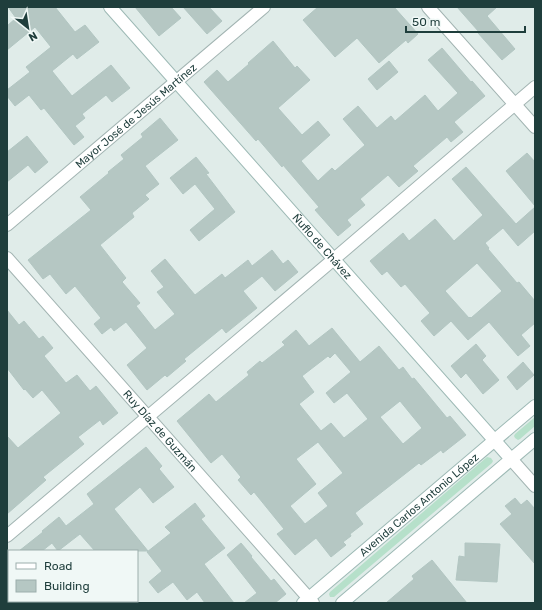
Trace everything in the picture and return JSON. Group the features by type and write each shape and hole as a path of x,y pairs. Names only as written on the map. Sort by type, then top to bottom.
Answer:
{"street":[{"name":"Ñuflo de Chávez","path":"110,7 535,486"},
{"name":"Mayor José de Jesús Martínez","path":"7,224 264,7"},
{"path":"428,7 535,127"},
{"path":"7,536 535,87"},
{"name":"Ruy Díaz de Guzmán","path":"7,258 308,601"},
{"name":"Avenida Carlos Antonio López","path":"308,601 535,406"},
{"path":"342,603 535,439"}],"green space":[{"path":"535,417 535,426 520,439 518,440 515,438 515,434"},
{"path":"487,457 491,458 493,461 492,463 334,597 330,597 330,592"}],"building":[{"path":"8,7 55,7 75,32 85,25 99,42 77,59 73,54 52,71 72,96 111,65 130,88 112,102 106,95 82,114 85,118 75,126 84,137 74,145 44,108 41,110 29,95 15,106 7,96 7,90 30,72 26,67 51,47 35,27 7,50 7,26 16,18"},
{"path":"135,7 171,7 181,18 159,36"},
{"path":"183,7 209,7 222,21 207,34"},
{"path":"318,7 394,7 418,34 408,43 406,40 379,63 357,38 335,57 303,20"},
{"path":"457,7 497,7 487,16 515,49 502,60"},
{"path":"273,41 295,68 297,66 310,80 278,108 302,135 318,121 330,135 301,161 318,181 332,168 335,171 365,145 343,119 358,106 377,128 391,116 395,121 425,95 438,111 458,93 428,60 442,48 485,96 454,122 463,132 451,142 447,137 413,166 418,171 399,187 388,175 360,199 365,205 347,220 351,225 338,236 315,210 319,207 283,165 282,167 258,139 256,141 204,82 217,70 228,82"},
{"path":"389,61 398,72 377,90 368,79"},
{"path":"160,118 178,140 145,166 159,184 145,195 149,199 132,213 134,217 100,245 126,278 122,282 140,303 136,306 155,330 175,314 157,292 164,287 151,271 165,259 195,295 222,274 225,278 248,260 252,266 272,250 283,264 288,260 298,272 275,291 262,276 243,291 257,308 226,333 222,328 184,359 186,361 167,377 165,375 147,390 127,365 147,348 126,322 114,331 111,327 102,334 94,324 101,318 75,286 66,294 50,274 43,279 28,260 91,210 80,197 124,159 121,155 143,137 141,134"},
{"path":"27,136 48,162 35,173 28,165 7,182 7,152"},
{"path":"527,153 535,162 535,206 506,171"},
{"path":"196,157 209,173 206,174 235,212 199,241 190,230 215,209 195,184 183,194 170,178"},
{"path":"466,167 516,224 535,207 535,231 518,246 503,228 485,243 489,248 488,249 517,283 519,282 535,301 535,323 521,335 530,346 518,356 489,322 468,340 451,321 434,336 421,321 430,313 405,284 401,287 387,271 382,275 370,261 403,233 409,241 435,219 454,241 483,215 452,179","holes":["477,263 502,291 471,318 469,318 445,291"]},
{"path":"7,310 19,325 24,321 39,339 43,336 53,348 44,356 66,383 77,375 90,391 96,386 118,413 103,425 100,420 78,437 84,444 43,477 46,480 7,514 7,436 18,448 61,413 42,390 33,398 25,389 24,390 7,368"},
{"path":"332,328 360,362 379,346 399,370 403,367 412,379 414,378 447,418 450,416 466,435 443,453 441,450 421,465 419,463 355,513 363,524 350,534 351,536 343,542 346,545 331,557 316,538 295,555 277,534 284,529 254,492 251,495 238,480 241,477 222,454 211,463 177,421 209,394 216,402 249,375 247,372 260,361 262,363 285,345 282,342 296,330 309,346","holes":["335,353 351,372 326,393 334,403 347,393 368,419 344,438 331,423 321,431 299,404 314,392 302,376 328,356 330,358","400,401 422,428 403,444 380,417","318,442 343,473 318,493 328,506 305,524 290,506 316,484 296,459"]},
{"path":"476,344 486,356 482,360 499,380 483,394 466,373 461,378 451,366"},
{"path":"523,362 534,375 517,390 507,377"},
{"path":"146,447 162,466 159,469 174,487 153,503 140,487 114,509 148,551 94,550 80,534 59,550 57,550 52,543 43,550 20,550 59,517 66,526 94,504 87,494"},
{"path":"515,498 521,505 527,500 535,509 535,564 500,524 512,514 505,506"},
{"path":"195,503 205,516 201,519 225,548 204,564 234,603 205,603 197,592 187,600 173,582 158,593 149,582 162,571 147,552 171,533 165,527"},
{"path":"241,543 271,581 274,579 286,594 275,603 244,603 257,593 227,555"},
{"path":"465,543 500,544 497,582 456,580 459,556 465,557"},
{"path":"432,560 467,603 386,603 414,579 412,576"}]}
